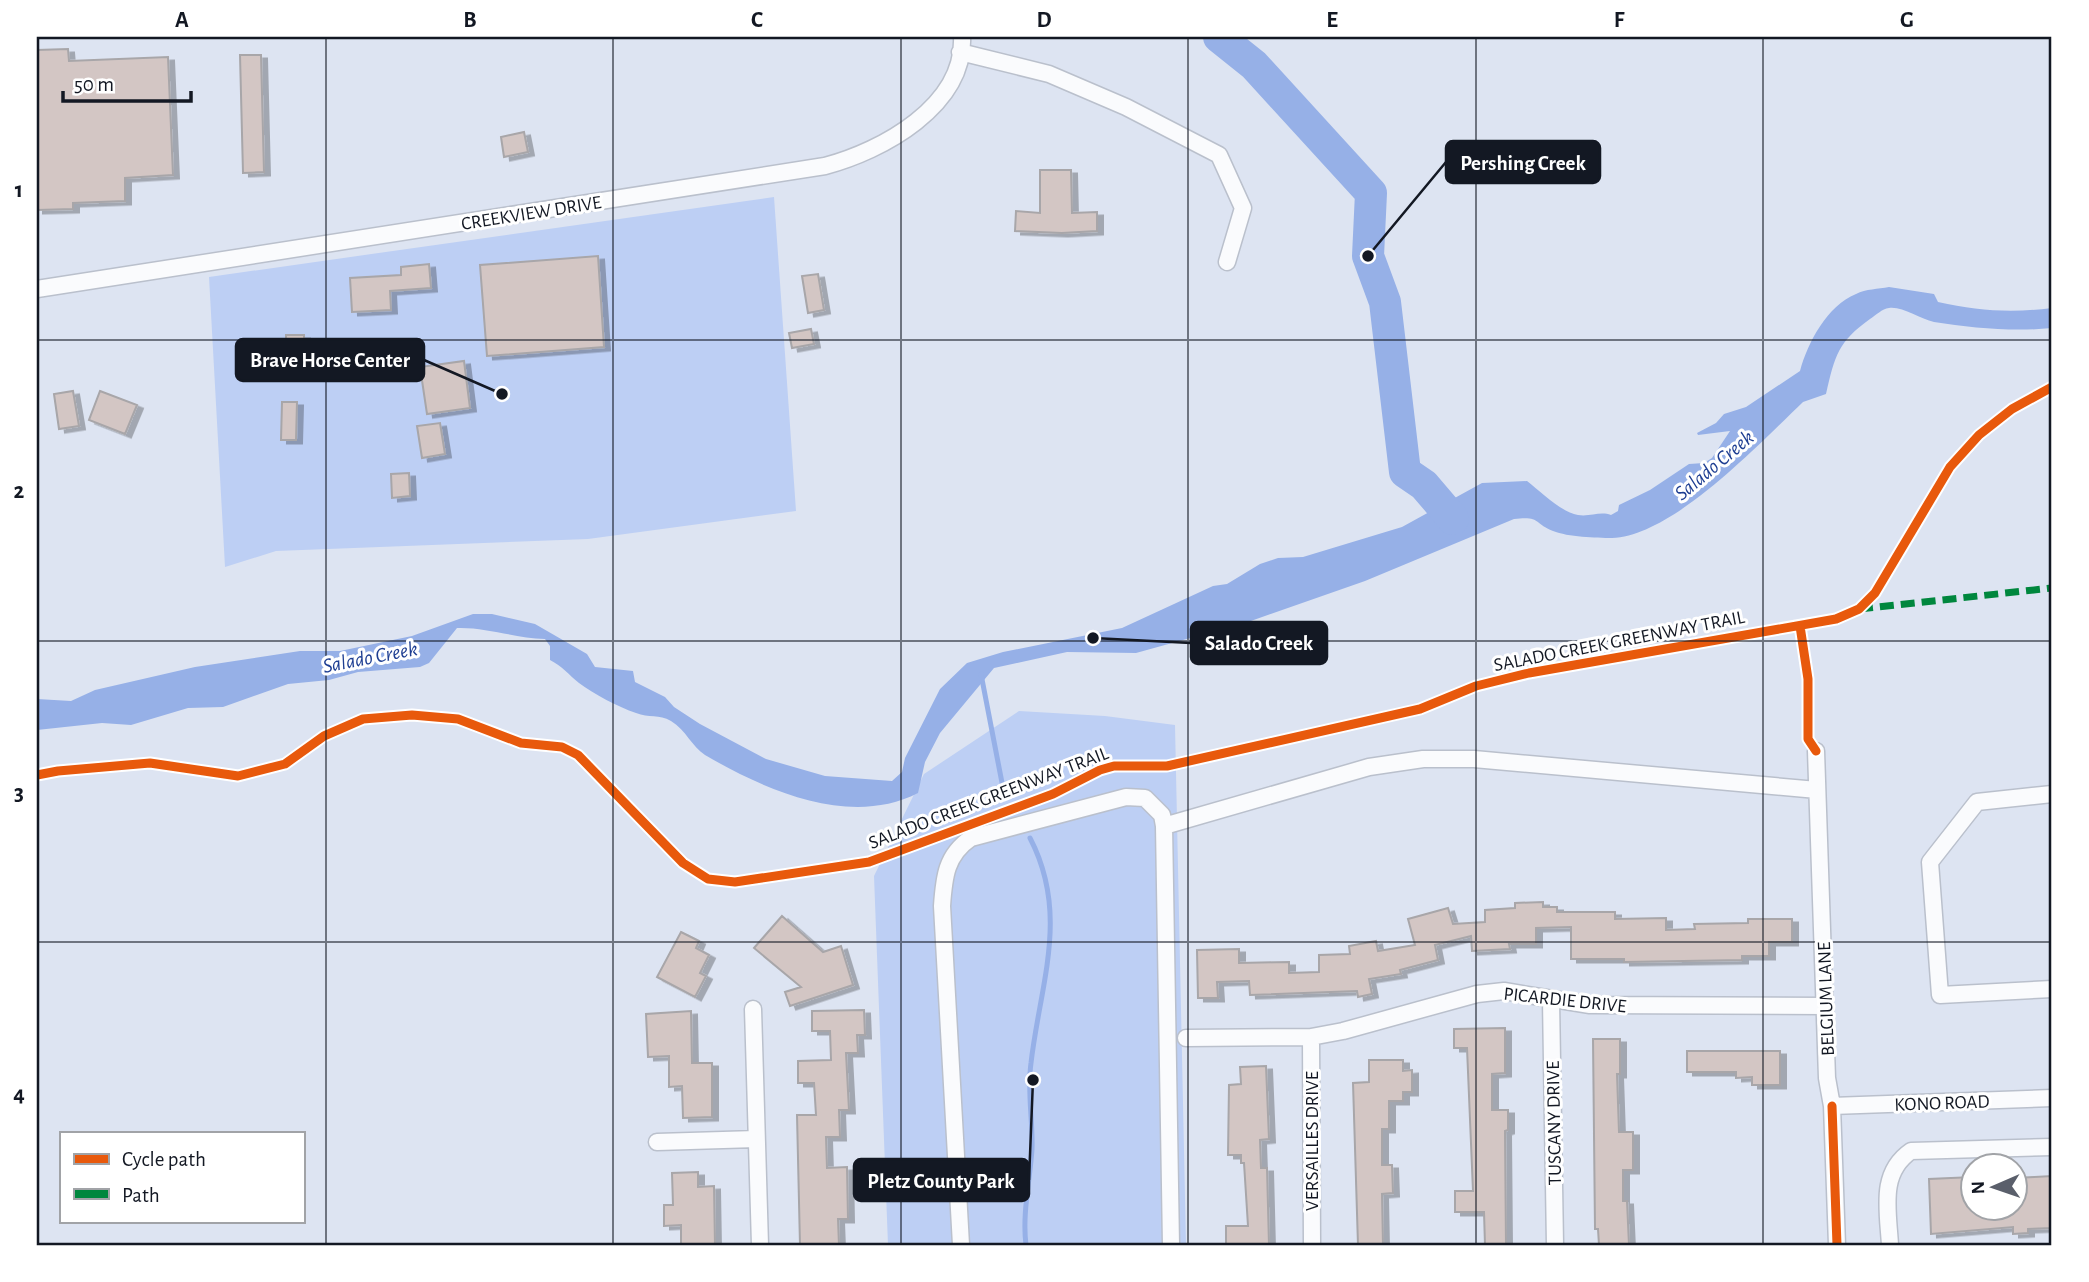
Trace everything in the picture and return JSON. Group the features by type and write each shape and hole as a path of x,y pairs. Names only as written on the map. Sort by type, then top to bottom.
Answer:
{"street":[{"path":"961,44 1049,74 1126,107 1219,155 1242,208 1227,262"},
{"name":"CREEKVIEW DRIVE","path":"37,289 846,160 892,141 927,111 954,78 961,44"},
{"name":"BELGIUM LANE","path":"1816,751 1827,1078 1832,1106 1838,1245"},
{"path":"1164,825 1369,768 1423,759 1474,759 1817,790"},
{"path":"2052,794 1977,802 1930,862 1940,995 2052,989"},
{"path":"961,1245 942,906 946,867 960,846 971,838 1126,797 1145,798 1162,815 1164,825 1171,1245"},
{"name":"PICARDIE DRIVE","path":"1185,1038 1311,1037 1343,1031 1478,994 1504,991 1551,1000 1659,1007 1825,1006"},
{"name":"TUSCANY DRIVE","path":"1551,1000 1555,1245"},
{"path":"752,1009 760,1245"},
{"name":"VERSAILLES DRIVE","path":"1311,1037 1312,1245"},
{"name":"KONO ROAD","path":"1832,1106 2052,1098"},
{"path":"657,1142 756,1139"},
{"path":"1890,1245 1887,1179 1898,1160 1911,1151 2052,1147"}],"shaded area":[{"path":"774,197 796,511 588,539 276,551 225,567 209,277"},
{"path":"1019,711 1105,716 1175,725 1186,1245 888,1245 874,876 924,774"}],"water":[{"path":"1889,287 1934,294 1938,302 1967,307 2009,311 2052,308 2052,328 1963,326 1934,322 1900,309 1886,309 1859,327 1839,350 1826,394 1803,402 1740,463 1688,505 1662,522 1636,533 1612,538 1574,536 1553,531 1533,519 1514,519 1365,581 1248,622 1136,653 1067,652 994,668 940,733 925,762 918,793 892,803 864,807 837,806 781,792 754,781 705,755 671,721 629,710 606,700 579,683 550,660 550,646 545,639 468,628 457,628 429,663 420,667 358,672 329,680 288,684 223,707 188,708 131,725 102,723 37,730 37,699 71,701 95,690 195,667 300,651 340,651 412,636 473,614 492,614 535,624 587,654 595,667 633,671 635,682 665,697 674,707 700,724 766,759 825,776 892,781 902,772 905,758 940,689 967,663 1003,652 1122,628 1213,586 1227,584 1260,564 1278,558 1303,557 1402,527 1482,483 1527,481 1551,501 1572,513 1611,515 1618,511 1619,505 1650,490 1689,464 1704,463 1712,458 1730,431 1697,433 1716,423 1724,414 1746,407 1800,371 1820,326 1836,307 1856,294"}],"building":[{"path":"68,49 69,61 168,57 173,175 125,178 125,201 73,203 73,209 37,210 37,50"},
{"path":"240,55 261,55 264,172 243,173"},
{"path":"524,132 528,152 504,157 501,137"},
{"path":"1040,170 1071,170 1072,213 1097,212 1097,231 1015,231 1016,211 1040,213"},
{"path":"598,256 604,347 487,356 480,265"},
{"path":"429,264 431,288 390,291 391,310 352,312 350,278 401,275 401,267"},
{"path":"818,274 824,310 808,313 802,276"},
{"path":"811,329 814,344 792,348 789,333"},
{"path":"286,335 304,335 304,359 286,359"},
{"path":"464,361 470,408 427,414 420,367"},
{"path":"73,391 79,426 59,429 54,394"},
{"path":"100,391 137,405 125,434 89,420"},
{"path":"282,402 297,402 296,440 281,440"},
{"path":"440,423 445,454 422,458 417,426"},
{"path":"409,473 410,496 392,498 391,474"},
{"path":"1543,902 1543,907 1557,907 1557,912 1615,912 1615,919 1666,918 1666,930 1695,929 1694,924 1748,923 1748,919 1792,919 1792,942 1769,942 1769,956 1742,956 1742,960 1624,962 1624,959 1571,959 1571,927 1536,928 1536,944 1509,944 1510,949 1472,951 1471,936 1435,945 1438,960 1400,970 1401,974 1369,979 1372,994 1358,997 1357,991 1250,995 1249,981 1217,982 1218,998 1198,998 1197,950 1239,949 1239,963 1289,962 1289,973 1319,972 1319,955 1350,954 1349,946 1376,941 1378,951 1415,945 1408,919 1448,908 1453,924 1485,922 1485,910 1515,908 1515,903"},
{"path":"782,916 823,952 841,946 853,985 790,1006 785,992 801,987 754,948"},
{"path":"681,932 699,941 696,948 709,955 700,973 706,976 695,997 657,977"},
{"path":"864,1010 865,1035 857,1035 858,1053 846,1053 849,1110 839,1110 840,1137 826,1137 827,1168 847,1167 848,1219 838,1219 839,1245 800,1245 797,1115 816,1115 814,1083 798,1083 798,1061 831,1060 830,1031 812,1031 812,1011"},
{"path":"691,1011 692,1063 712,1063 712,1117 683,1118 682,1086 669,1087 669,1056 648,1057 646,1014"},
{"path":"1505,1028 1505,1073 1492,1074 1492,1110 1508,1110 1508,1130 1505,1131 1506,1245 1485,1245 1484,1212 1455,1212 1455,1191 1473,1191 1467,1048 1454,1048 1454,1029"},
{"path":"1593,1039 1620,1039 1620,1074 1617,1074 1619,1132 1633,1132 1633,1170 1623,1170 1623,1201 1627,1201 1629,1245 1599,1245 1598,1229 1595,1229"},
{"path":"1687,1051 1780,1051 1780,1085 1752,1085 1752,1077 1736,1078 1736,1072 1687,1072"},
{"path":"1369,1060 1403,1060 1403,1071 1412,1070 1412,1092 1403,1092 1403,1101 1389,1101 1389,1129 1382,1129 1382,1165 1392,1165 1393,1193 1382,1194 1383,1245 1358,1245 1353,1083 1369,1082"},
{"path":"1266,1066 1269,1139 1260,1140 1261,1168 1267,1168 1269,1245 1226,1245 1226,1226 1248,1226 1244,1163 1241,1163 1241,1155 1228,1155 1229,1085 1241,1084 1240,1067"},
{"path":"698,1172 698,1187 714,1186 715,1245 681,1245 681,1225 664,1226 664,1205 673,1205 672,1173"},
{"path":"2052,1176 2052,1228 2028,1229 2028,1233 2013,1234 2013,1227 1931,1234 1929,1179 1960,1178 1960,1222 2030,1222 2030,1177"}],"waterway":[{"path":"1219,37 1254,65 1371,193 1368,256 1385,302 1405,472 1424,485 1453,519"},
{"path":"981,674 1003,788"},
{"path":"1026,1245 1026,1209 1032,1149 1030,1074 1049,950 1050,922 1042,867 1030,838"}],"marked path":[{"path":"1859,609 2052,588"}],"cycle path":[{"name":"SALADO CREEK GREENWAY TRAIL","path":"37,775 150,763 238,776 285,764 324,736 363,719 412,715 458,719 521,743 562,747 578,755 683,863 708,879 735,882 869,862 1053,794 1100,770 1114,766 1167,766 1420,709 1476,686 1529,673 1836,619 1859,609 1875,593 1950,467 1979,435 2012,409 2052,387"},
{"path":"1800,626 1808,679 1808,739 1816,751"},
{"path":"1832,1106 1837,1245"}],"place":[{"name":"Pershing Creek","path":"1368,256"},
{"name":"Brave Horse Center","path":"502,394"},
{"name":"Salado Creek","path":"1093,638"},
{"name":"Pletz County Park","path":"1033,1080"}]}
